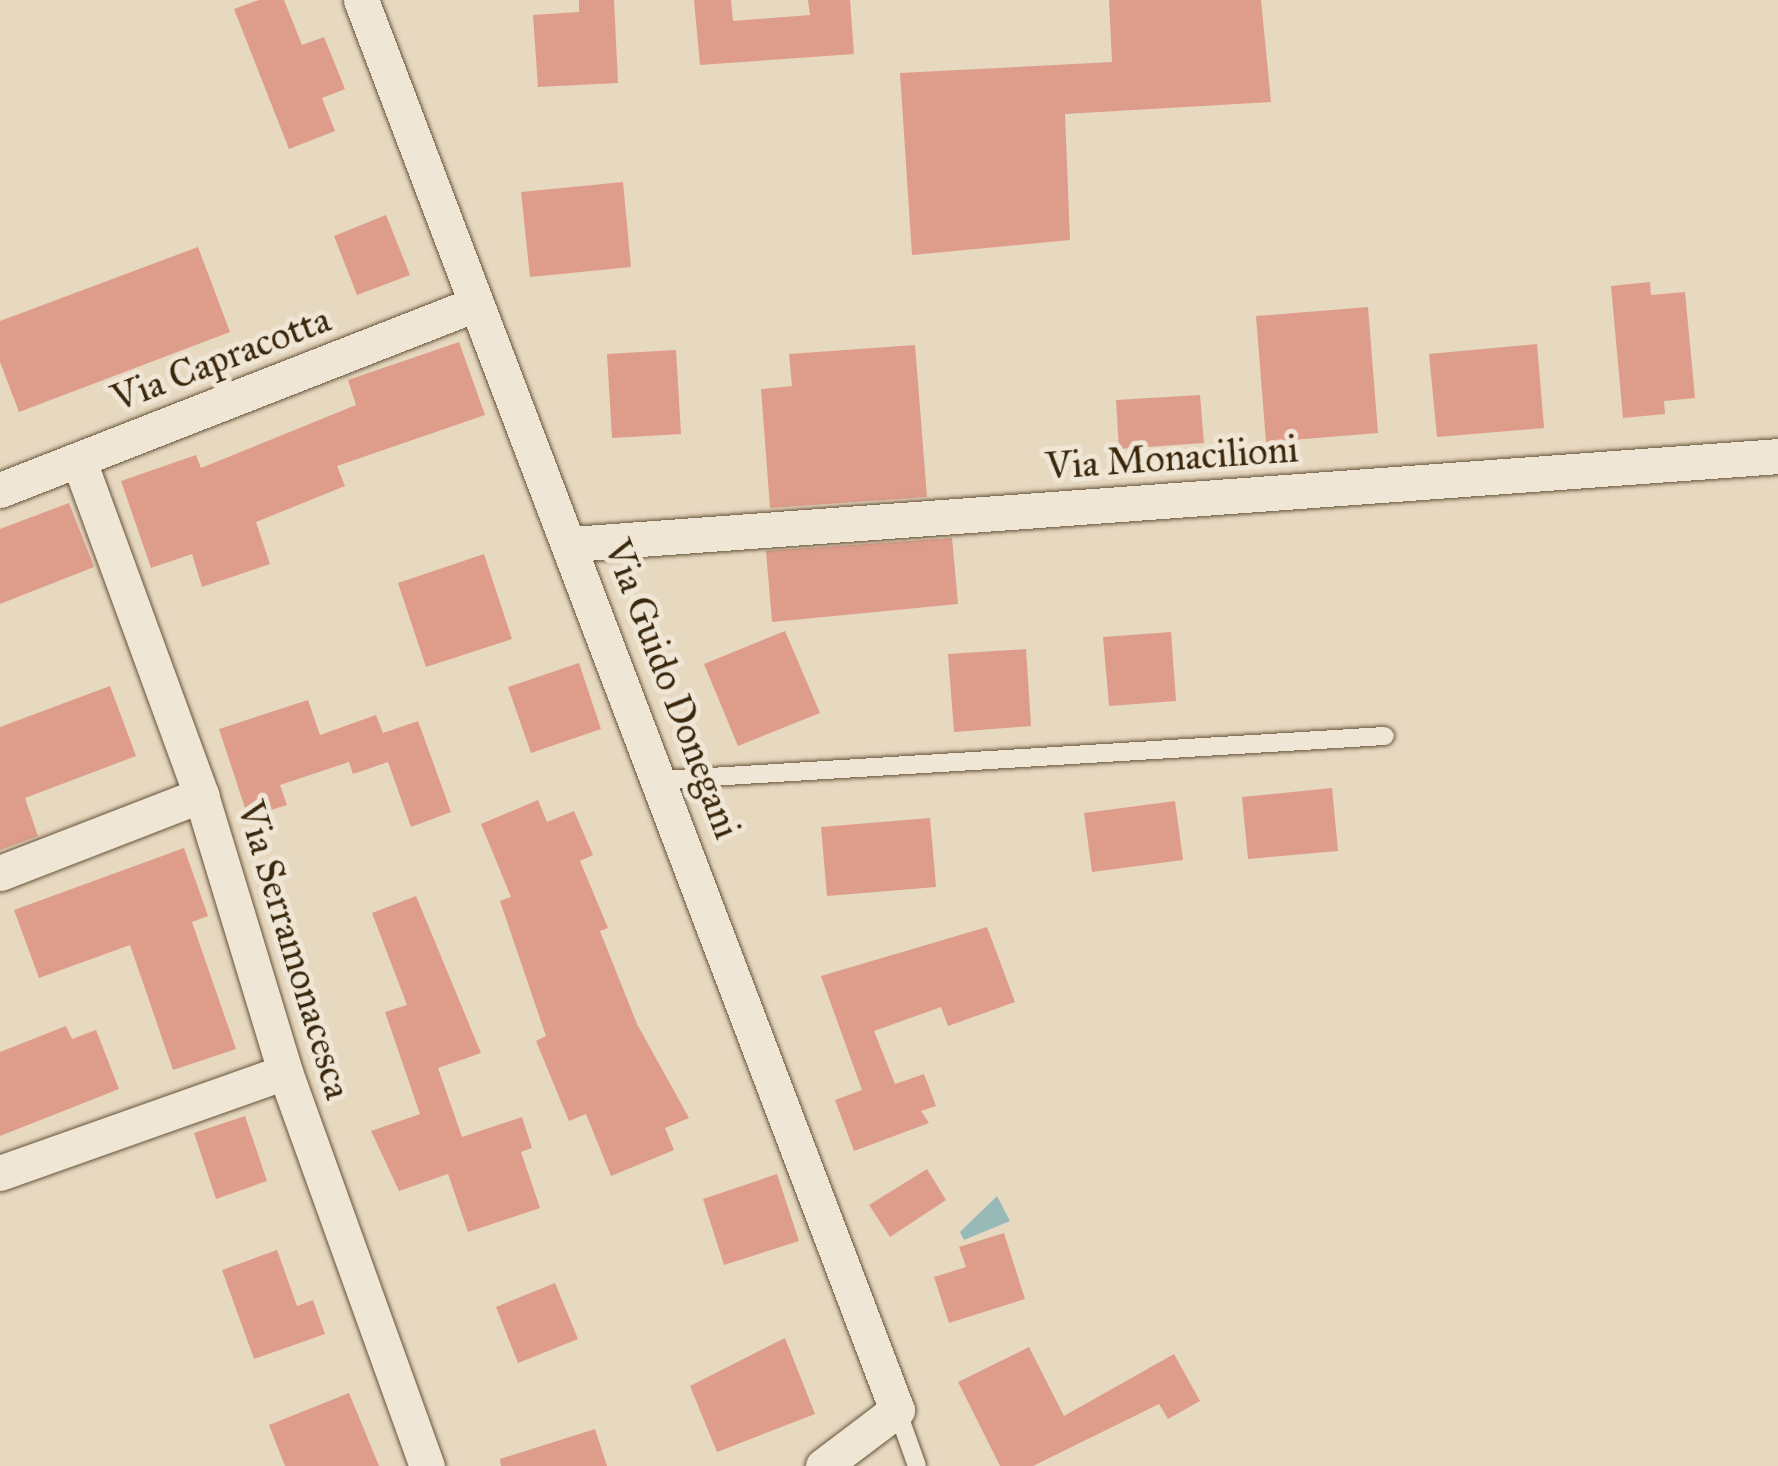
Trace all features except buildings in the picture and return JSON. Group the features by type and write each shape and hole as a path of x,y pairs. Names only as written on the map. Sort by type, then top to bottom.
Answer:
{"street":[{"name":"Via Guido Donegani","path":"361,0 473,306 572,544 897,1410"},
{"name":"Via Capracotta","path":"0,490 473,306"},
{"name":"Via Monacilioni","path":"572,544 1778,456"},
{"name":"Via Serramonacesca","path":"78,461 201,795 285,1072 427,1466"},
{"path":"0,873 201,795"},
{"path":"0,1173 285,1072"},
{"path":"822,1466 897,1410"}],"lane":[{"path":"661,780 1384,736"},
{"path":"897,1410 917,1466"}],"water":[{"path":"997,1196 1010,1221 964,1240 960,1232"}]}
